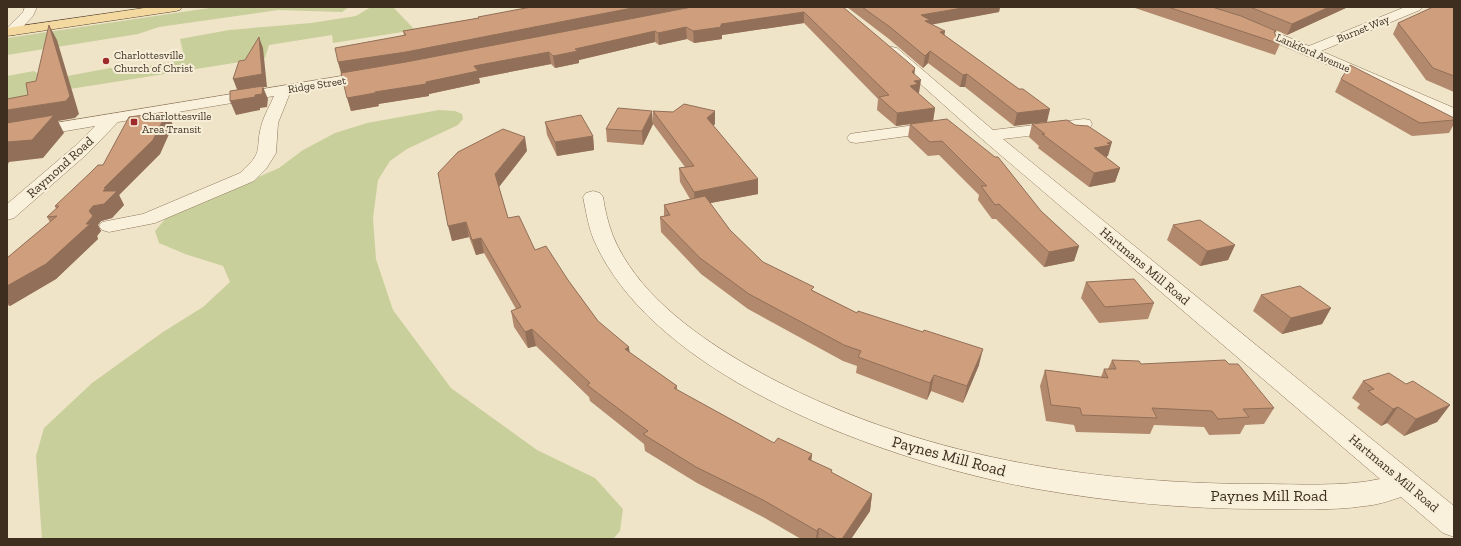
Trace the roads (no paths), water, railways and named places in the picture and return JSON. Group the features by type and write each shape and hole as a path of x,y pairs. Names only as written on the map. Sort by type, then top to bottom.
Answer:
{"main road":[{"path":"11,27 126,7"},
{"path":"11,27 176,7"}],"street":[{"path":"11,27 29,13 31,7"},
{"name":"Lankford Avenue","path":"1192,7 1242,23 1454,114"},
{"name":"Burnet Way","path":"1310,51 1411,8"},
{"name":"Hartmans Mill Road","path":"877,38 989,136 1454,524"},
{"name":"Ridge Street","path":"7,136 386,73"},
{"path":"109,226 134,223 148,219 247,177 260,165 267,153 270,123 284,90"},
{"name":"Raymond Road","path":"7,214 81,150 112,119"},
{"path":"856,138 973,122"},
{"path":"989,136 1084,124"},
{"name":"Paynes Mill Road","path":"593,197 601,231 615,259 634,288 659,315 697,344 736,370 784,396 837,421 898,444 961,462 1029,477 1102,487 1183,495 1265,498 1365,494 1407,484"}],"place":[{"name":"Charlottesville Church of Christ","path":"106,61"},
{"name":"Charlottesville Area Transit","path":"134,122"}]}
